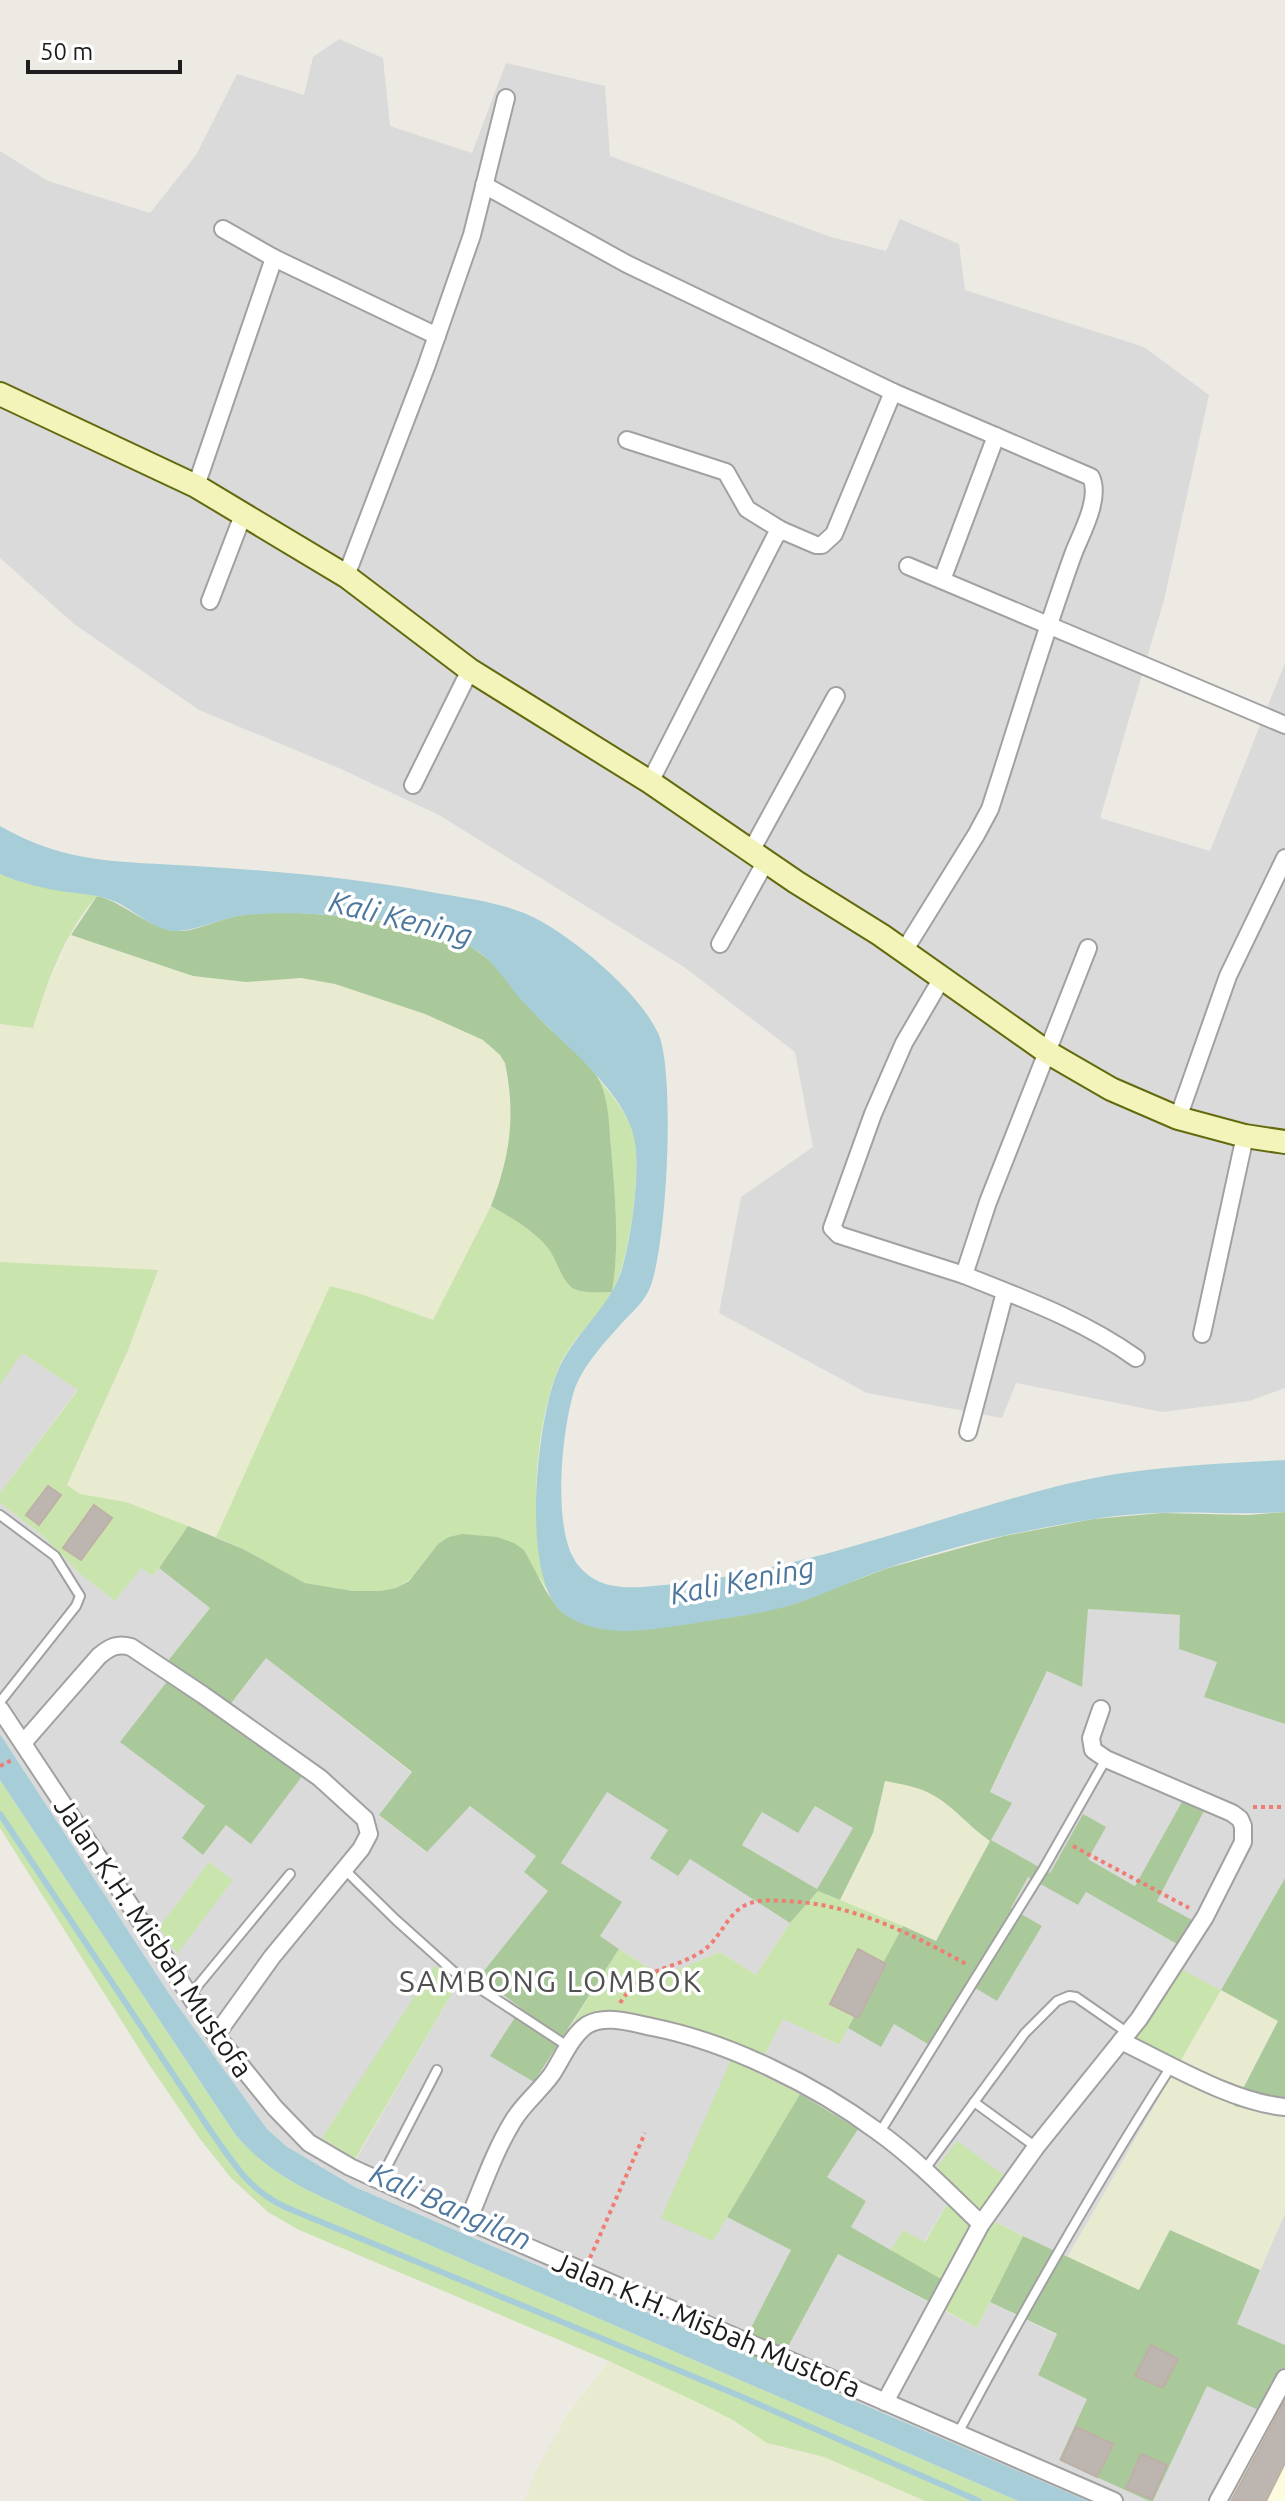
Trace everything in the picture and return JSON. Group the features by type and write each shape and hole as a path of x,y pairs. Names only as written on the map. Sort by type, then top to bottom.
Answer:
{"main road":[{"path":"0,394 196,486 346,576 470,670 650,782 904,951 1047,1052 1111,1089 1178,1118 1245,1136 1285,1142"}],"street":[{"path":"346,576 472,235 506,98"},
{"path":"484,185 627,264 893,392 1091,477 1094,491 1090,512 1047,625 990,809 904,951"},
{"path":"223,229 274,258 437,336"},
{"path":"196,486 274,258"},
{"path":"627,440 726,472 747,509 781,530 816,545 829,541 834,534 893,392"},
{"path":"942,580 996,436"},
{"path":"210,601 243,515"},
{"path":"650,782 771,544 781,530"},
{"path":"908,566 1285,725"},
{"path":"413,785 470,670"},
{"path":"720,944 758,856 836,696"},
{"path":"1178,1118 1228,976 1285,858"},
{"path":"964,1275 988,1202 1088,948"},
{"path":"942,978 904,1043 873,1114 832,1228 839,1235 964,1275 1066,1316 1108,1338 1136,1358"},
{"path":"1202,1334 1245,1136"},
{"path":"968,1432 1005,1292"},
{"path":"23,1743 99,1656 114,1645 131,1647 320,1778 360,1814 368,1826 367,1841 272,1957 216,2035"},
{"name":"Jalan K.H. Misbah Mustofa","path":"0,1709 216,2035 275,2108 309,2143 379,2181 468,2221 1114,2501"},
{"path":"885,2402 981,2224 1036,2147 1169,1976 1205,1917 1243,1842 1243,1826 1232,1813 1106,1759 1093,1750 1093,1730 1101,1709"},
{"path":"468,2221 511,2124 544,2086 584,2027 610,2020 709,2041 816,2092 880,2132 981,2224"},
{"path":"1124,2037 1172,2065 1231,2093 1285,2107"},
{"path":"1218,2501 1285,2378"}],"lane":[{"path":"0,1515 55,1556 80,1596 76,1606 0,1702"},
{"path":"880,2132 980,1972 1106,1759"},
{"path":"345,1870 453,1971 569,2047"},
{"path":"189,1995 290,1874"},
{"path":"924,2170 1025,2033 1062,1997 1083,2001 1124,2037"},
{"path":"958,2433 1086,2204 1172,2065"},
{"path":"379,2181 437,2070"},
{"path":"974,2102 1036,2147"}],"path":[{"path":"1232,1813 1257,1806 1285,1807"},
{"path":"1060,1839 1205,1917"},
{"path":"610,2020 637,1982 699,1954 717,1938 735,1913 743,1906 759,1901 791,1901 856,1913 916,1938 980,1972"},
{"path":"585,2271 645,2133"}],"shaded area":[{"path":"339,39 383,58 390,126 472,153 506,63 605,86 610,156 831,237 886,251 900,219 959,244 965,290 1144,347 1209,395 1164,600 1100,818 1210,851 1285,663 1285,1388 1249,1401 1162,1412 1016,1383 1002,1418 867,1393 719,1313 741,1197 813,1147 795,1052 684,967 439,815 341,769 199,710 74,624 0,558 0,151 48,181 150,213 196,155 237,74 304,95 313,57"},
{"path":"71,935 193,976 246,982 301,978 335,984 425,1014 483,1040 501,1055 505,1063 511,1116 506,1164 491,1206 433,1320 330,1286 216,1537 126,1502 80,1494 67,1486 128,1350 158,1271 0,1262 0,1024 33,1027 43,995"},
{"path":"21,1352 78,1389 0,1493 0,1385"},
{"path":"0,1503 43,1536 79,1573 115,1601 141,1567 153,1576 159,1568 210,1608 167,1662 205,1807 204,1854 226,1825 251,1843 222,1715 266,1658 412,1773 379,1815 426,1852 470,1806 536,1856 549,1891 479,1977 521,2008 491,2056 535,2082 577,2021 584,2016 604,2012 662,2020 737,2046 713,2241 727,2217 792,2250 739,2351 355,2187 286,2146 267,2129 170,1995 0,1734","holes":["209,1862 233,1880 176,1953 160,1926","458,1983 356,2159 323,2138"]},
{"path":"1088,1609 1181,1615 1217,1662 1205,1697 1285,1724 1285,1878 1221,1990 1179,1969 1134,2038 1181,2060 1067,2258 990,2219 957,2187 924,2242 903,2230 891,2250 850,2227 866,2201 827,2177 833,2113 756,2072 783,2018 838,2045 848,2028 881,2046 894,2024 967,1983 1041,1927 1011,1908 1028,1876 1078,1905 1086,1892 1177,1944 1157,1901 1203,1811 1183,1801 1136,1886 1088,1859 1084,1814 1050,1873 991,1840 990,1793 1047,1671 1082,1686"},
{"path":"885,1781 930,1793 979,1834 991,1840 936,1941 840,1900 873,1833"},
{"path":"607,1791 668,1830 650,1858 690,1858 790,1923 756,1975 720,1952 662,1976 600,1937 561,1863"},
{"path":"815,1806 853,1828 817,1889 742,1845 762,1812"},
{"path":"1221,1990 1278,2020 1234,2105 1285,2117 1285,2213 1260,2270 1171,2230 1139,2290 1067,2258"},
{"path":"1285,2213 1285,2345 1237,2324"},
{"path":"838,2254 977,2328 990,2302 1057,2335 1088,2399 1059,2460 1149,2501 1088,2501 776,2369"},
{"path":"609,2361 720,2413 755,2436 779,2447 824,2457 925,2501 524,2501 536,2471 566,2416"},
{"path":"1207,2385 1271,2416 1228,2501 1153,2501"},
{"path":"1276,2407 1285,2412 1285,2501 1228,2501"}],"green space":[{"path":"0,874 36,885 97,896 66,941 33,1028 0,1024"},
{"path":"97,896 169,930 187,930 244,915 317,914 431,930 465,943 480,953 541,1020 589,1065 600,1082 608,1114 615,1201 616,1256 612,1292 574,1289 541,1241 521,1224 491,1206 507,1153 510,1101 505,1063 483,1040 425,1014 335,984 301,978 246,982 193,976 71,935"},
{"path":"599,1079 628,1121 636,1151 629,1239 612,1292 616,1243 615,1193 608,1119"},
{"path":"491,1206 521,1224 541,1241 574,1289 612,1292 564,1357 543,1422 536,1488 537,1521 540,1553 557,1607 540,1578 462,1534 438,1544 409,1580 396,1588 380,1591 353,1591 305,1583 216,1537 330,1286 433,1320"},
{"path":"0,1262 158,1270 128,1350 67,1485 80,1494 126,1502 188,1526 153,1576 141,1568 115,1601 79,1573 43,1536 0,1503 0,1493 78,1390 22,1353 0,1385"},
{"path":"1285,1512 1285,1724 1204,1697 1217,1662 1179,1649 1180,1615 1088,1609 1082,1687 1047,1671 990,1792 1012,1803 991,1840 1050,1873 1083,1814 1106,1827 1088,1859 1135,1886 1183,1800 1204,1811 1157,1901 1192,1920 1177,1944 1086,1892 1078,1905 1028,1877 1011,1908 1042,1926 997,2001 967,1983 928,2044 894,2024 881,2047 848,2028 903,1926 936,1941 990,1841 945,1803 924,1791 885,1781 873,1833 840,1900 818,1891 790,1923 690,1859 678,1876 650,1858 668,1830 607,1792 561,1863 622,1902 600,1936 619,1949 534,2082 490,2056 521,2008 479,1977 548,1891 524,1872 536,1856 470,1806 427,1852 379,1815 412,1772 266,1658 222,1715 303,1775 251,1844 226,1825 203,1855 182,1838 205,1806 120,1742 176,1670 167,1662 210,1608 159,1568 188,1526 243,1549 305,1583 353,1591 380,1591 409,1581 438,1544 449,1537 462,1534 497,1537 524,1550 546,1591 566,1615 612,1630 639,1630 772,1609 888,1568 1004,1536 1093,1519 1162,1513 1248,1515","holes":["815,1806 853,1828 817,1889 742,1845 762,1812 798,1833"]},
{"path":"0,1780 235,2134 265,2163 315,2193 370,2219 1018,2501 925,2501 824,2457 767,2443 731,2419 609,2361 297,2229 268,2212 231,2178 200,2139 150,2066 0,1828"},
{"path":"209,1862 233,1880 177,1954 159,1927"},
{"path":"1285,1878 1285,2117 1234,2106 1278,2021 1221,1990"},
{"path":"818,1891 903,1926 839,2045 783,2019 756,2072 800,2094 713,2241 661,2218 737,2046 660,2020 616,2012 583,2016 569,2029 619,1949 662,1976 720,1952 756,1975 790,1923"},
{"path":"435,1965 458,1983 355,2159 322,2138"},
{"path":"1179,1968 1221,1990 1181,2060 1133,2038"},
{"path":"800,2094 858,2129 827,2177 866,2201 851,2227 953,2286 941,2308 838,2254 776,2369 739,2351 791,2250 727,2217"},
{"path":"957,2141 1016,2184 990,2219 1023,2236 977,2328 941,2308 891,2250 903,2230 925,2242 957,2187 937,2167"},
{"path":"1170,2230 1260,2270 1237,2324 1285,2345 1285,2412 1276,2407 1271,2416 1207,2386 1153,2501 1149,2501 1059,2460 1087,2399 1038,2375 1057,2334 990,2302 1023,2236 1139,2290"}],"water":[{"name":"Kali Kening","path":"0,826 49,848 95,859 346,879 503,906 533,917 568,939 601,965 637,1002 658,1033 664,1053 668,1122 664,1204 655,1272 648,1292 584,1370 575,1388 566,1426 561,1498 563,1521 575,1560 594,1579 615,1586 638,1587 754,1571 855,1546 1082,1480 1169,1468 1285,1460 1285,1512 1137,1514 1044,1528 976,1542 913,1560 785,1607 690,1624 623,1631 589,1626 571,1618 557,1607 546,1586 539,1559 536,1492 539,1457 557,1373 608,1298 625,1259 634,1208 636,1157 630,1124 620,1105 590,1068 525,1004 492,964 479,952 459,941 400,924 332,915 246,915 187,930 161,928 110,900 41,887 0,874"},
{"path":"0,1734 170,1995 267,2129 286,2146 355,2187 1088,2501 1018,2501 370,2219 315,2193 265,2163 235,2134 0,1780"}],"building":[{"path":"48,1486 61,1495 39,1525 26,1515"},
{"path":"94,1505 112,1518 81,1560 63,1548"},
{"path":"858,1949 886,1964 858,2018 830,2004"},
{"path":"1151,2345 1178,2359 1163,2388 1135,2376"},
{"path":"1285,2401 1285,2463 1266,2501 1231,2501"},
{"path":"1076,2427 1113,2444 1097,2477 1061,2460"},
{"path":"1141,2454 1167,2465 1152,2499 1126,2488"}],"waterway":[{"path":"0,1814 212,2133 243,2175 272,2200 733,2393 979,2501"}],"district":[{"name":"SAMBONG LOMBOK","path":"551,1981"}],"water label":[{"name":"Kali Bangilan","path":"451,2206"}]}
